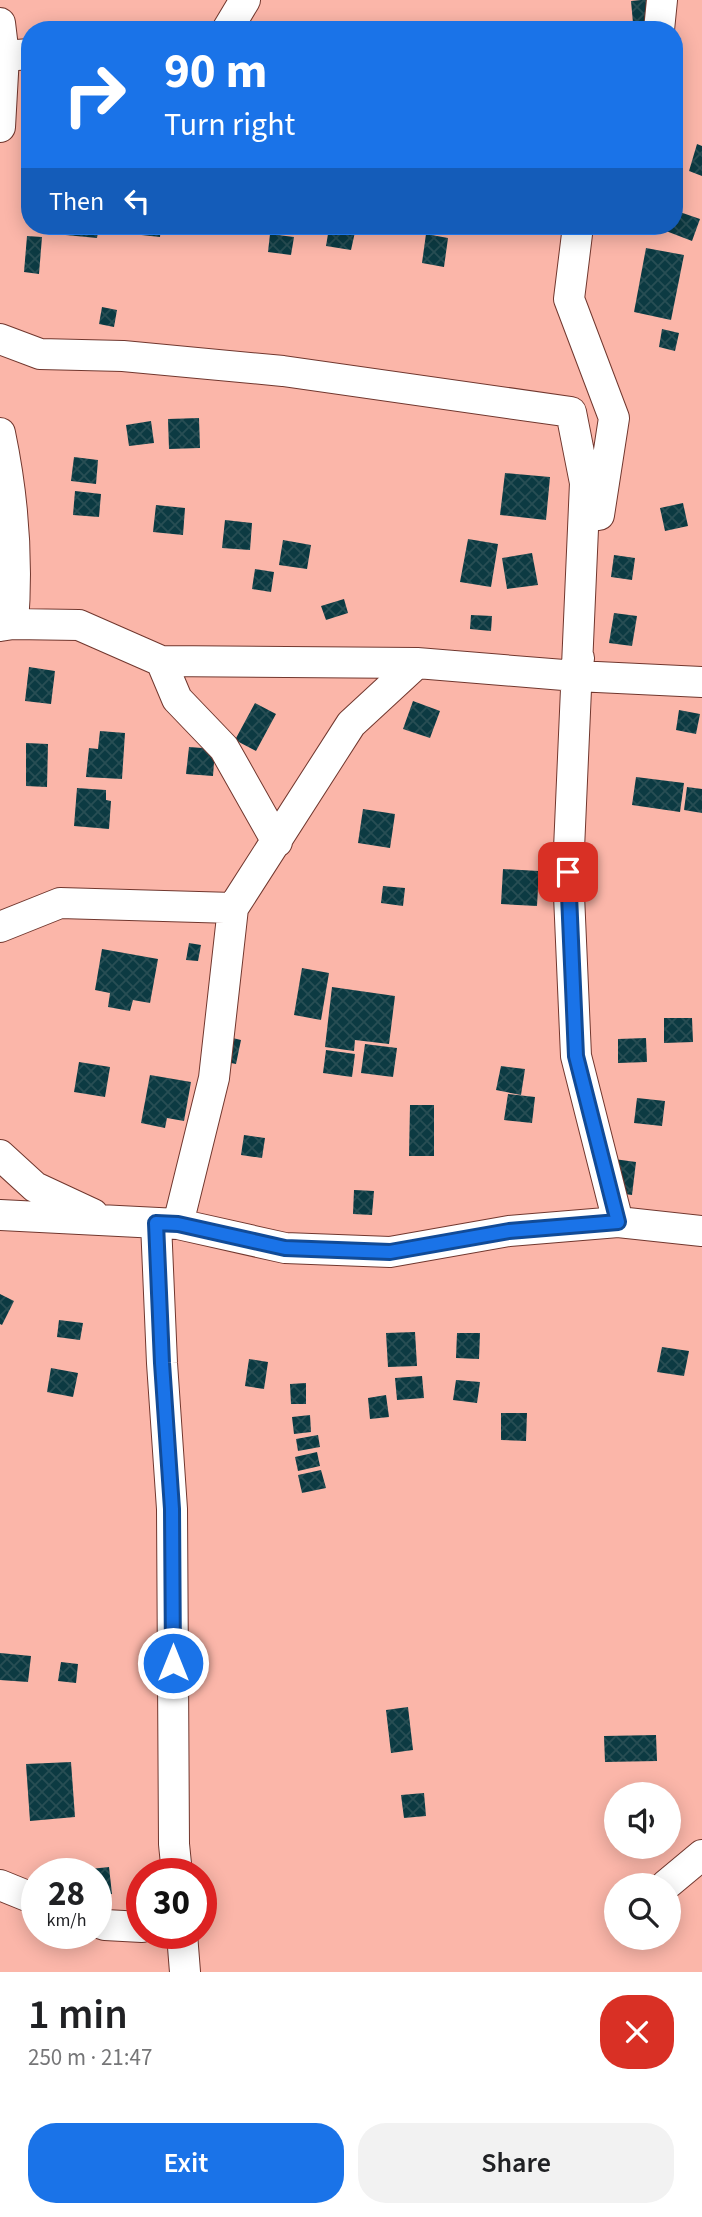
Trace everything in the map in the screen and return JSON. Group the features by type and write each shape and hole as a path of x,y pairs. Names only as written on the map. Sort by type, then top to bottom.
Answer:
{"street":[{"path":"232,21 245,0"},
{"path":"660,21 662,0"},
{"path":"0,23 11,55 0,127"},
{"path":"576,676 614,418 569,299 577,235"},
{"path":"0,339 40,354 123,356 282,371 571,412 585,483 568,872 576,1056 618,1222"},
{"path":"0,433 8,468 16,583 7,625 79,625 160,661 417,663 576,676 702,682"},
{"path":"160,661 177,699 224,748 277,842"},
{"path":"175,1858 172,1509 162,1363 167,1223 214,1078 233,908 351,724 417,663"},
{"path":"0,927 60,903 233,908"},
{"path":"0,1155 35,1187 106,1220"},
{"path":"0,1215 167,1223 285,1248 390,1252 509,1231 618,1222 702,1231"},
{"path":"680,1873 702,1855"},
{"path":"0,1885 21,1894"},
{"path":"183,1949 185,1972"}],"building":[{"path":"653,0 655,21 633,21 631,1"},
{"path":"697,144 702,146 702,176 689,171"},
{"path":"683,213 700,219 692,241 676,235 683,235"},
{"path":"66,235 98,235 97,238"},
{"path":"270,235 294,237 291,255 268,252"},
{"path":"328,235 354,235 351,250 326,246"},
{"path":"426,235 448,238 444,267 422,263"},
{"path":"27,236 42,237 39,274 24,272"},
{"path":"646,248 684,255 671,320 634,312"},
{"path":"102,307 117,310 114,327 99,324"},
{"path":"662,329 679,333 675,351 659,347"},
{"path":"199,418 200,448 169,449 168,419"},
{"path":"151,421 154,443 129,446 126,425"},
{"path":"74,457 98,460 96,484 71,481"},
{"path":"505,473 550,477 546,520 500,515"},
{"path":"75,491 101,494 99,517 73,515"},
{"path":"683,503 688,526 665,531 660,508"},
{"path":"156,505 185,508 183,535 153,532"},
{"path":"225,520 252,523 250,550 222,548"},
{"path":"468,539 498,544 491,587 460,582"},
{"path":"283,540 311,545 307,569 279,565"},
{"path":"532,553 538,585 507,589 502,558"},
{"path":"614,555 635,558 632,580 611,577"},
{"path":"255,569 274,572 271,592 252,589"},
{"path":"344,599 348,613 326,620 321,606"},
{"path":"614,613 637,616 632,646 609,643"},
{"path":"471,615 492,616 491,631 470,629"},
{"path":"29,667 55,671 51,704 25,701"},
{"path":"413,701 440,711 430,738 403,729"},
{"path":"255,703 276,714 256,751 235,740"},
{"path":"679,710 700,714 696,734 676,730"},
{"path":"100,731 125,733 122,779 86,777 89,748 98,749"},
{"path":"26,743 48,744 47,787 26,786"},
{"path":"189,747 215,749 213,776 186,774"},
{"path":"636,777 684,783 680,812 632,805"},
{"path":"687,787 702,789 702,813 684,810"},
{"path":"77,788 106,790 106,800 111,801 109,829 74,826"},
{"path":"363,809 395,814 390,848 358,843"},
{"path":"503,869 539,871 537,906 501,904"},
{"path":"383,886 405,888 403,906 381,903"},
{"path":"189,943 201,945 198,961 186,960"},
{"path":"102,949 158,959 150,1003 133,1000 130,1011 108,1007 110,993 95,990"},
{"path":"302,968 329,973 321,1020 294,1015"},
{"path":"332,987 395,996 389,1044 355,1040 354,1051 325,1047"},
{"path":"664,1018 692,1018 693,1042 664,1043"},
{"path":"216,1034 241,1040 236,1064 211,1059"},
{"path":"646,1038 647,1062 618,1063 618,1039"},
{"path":"365,1044 397,1048 393,1077 361,1073"},
{"path":"326,1050 355,1054 352,1077 323,1073"},
{"path":"79,1062 110,1067 105,1097 74,1092"},
{"path":"501,1066 525,1069 521,1095 496,1090"},
{"path":"150,1075 191,1082 184,1121 167,1118 165,1128 141,1123"},
{"path":"508,1094 535,1097 532,1123 504,1120"},
{"path":"637,1098 665,1101 662,1126 634,1123"},
{"path":"410,1105 434,1105 434,1156 409,1156"},
{"path":"244,1135 265,1138 262,1158 241,1155"},
{"path":"614,1159 636,1162 632,1195 610,1192"},
{"path":"354,1190 374,1191 372,1215 353,1214"},
{"path":"0,1294 14,1301 2,1325 0,1324"},
{"path":"59,1320 83,1323 80,1340 57,1337"},
{"path":"415,1332 417,1366 388,1367 386,1333"},
{"path":"457,1333 480,1333 479,1359 456,1358"},
{"path":"662,1347 689,1351 684,1376 657,1372"},
{"path":"249,1359 268,1362 264,1389 245,1386"},
{"path":"51,1368 78,1373 73,1397 47,1392"},
{"path":"422,1376 424,1398 397,1400 395,1378"},
{"path":"456,1380 480,1382 477,1403 453,1400"},
{"path":"306,1383 306,1404 291,1404 290,1384"},
{"path":"386,1395 389,1417 370,1419 368,1398"},
{"path":"501,1413 527,1413 526,1441 501,1440"},
{"path":"310,1415 311,1432 294,1434 292,1417"},
{"path":"318,1435 320,1447 298,1451 296,1439"},
{"path":"317,1452 320,1466 298,1471 295,1457"},
{"path":"321,1470 326,1488 302,1493 298,1475"},
{"path":"0,1653 31,1656 28,1682 0,1680"},
{"path":"61,1662 78,1664 76,1683 58,1681"},
{"path":"408,1707 413,1750 391,1753 386,1710"},
{"path":"656,1735 657,1761 605,1762 604,1736"},
{"path":"71,1762 75,1817 30,1821 26,1764"},
{"path":"424,1793 426,1816 404,1818 401,1795"}],"route":[{"path":"173,1663 172,1509 156,1223 178,1224 285,1248 390,1252 509,1231 618,1222 576,1056 568,872"}]}
